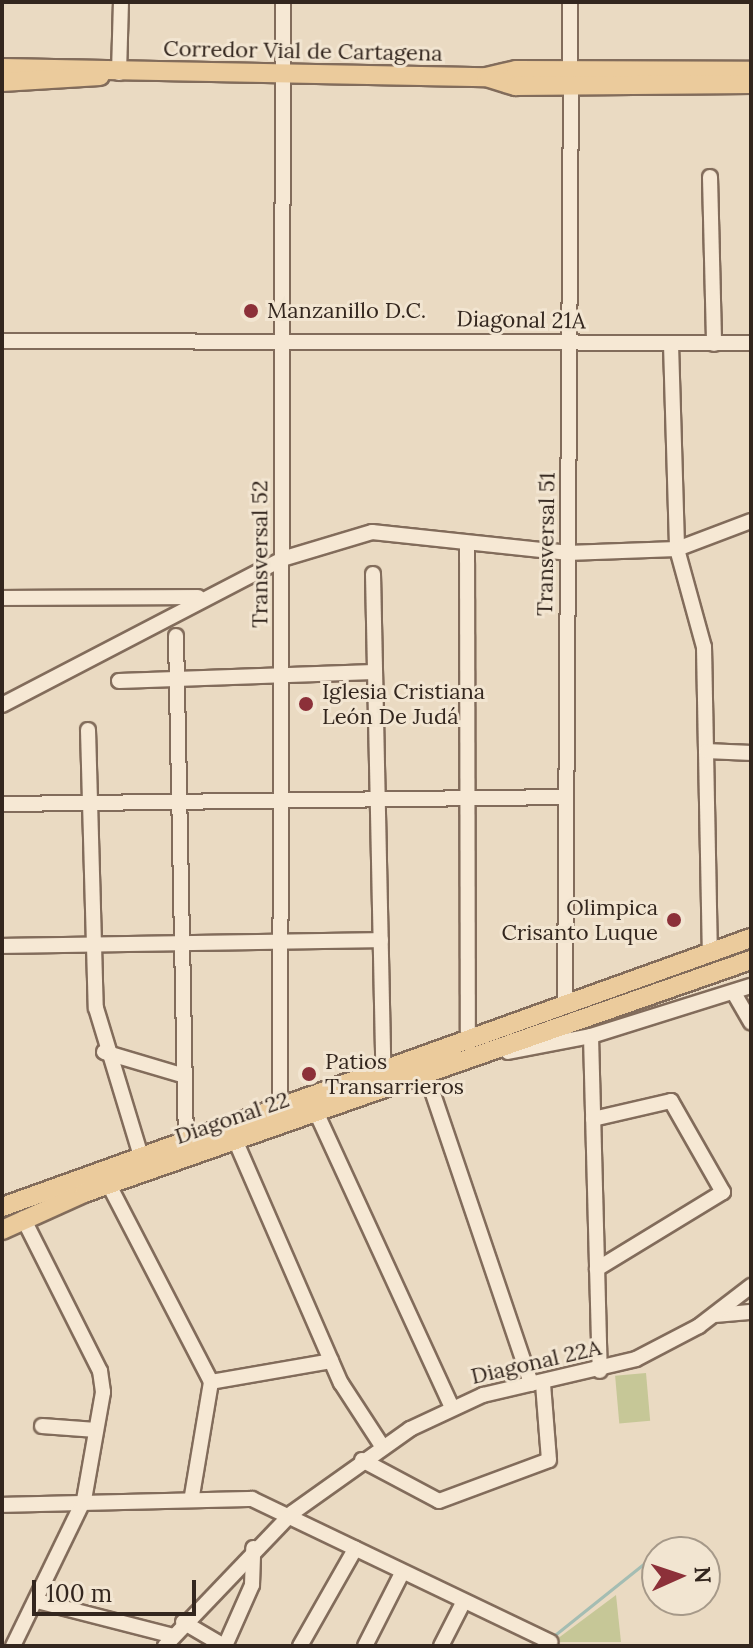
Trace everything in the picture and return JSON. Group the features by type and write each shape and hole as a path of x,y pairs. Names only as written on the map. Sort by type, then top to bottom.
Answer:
{"main road":[{"name":"Corredor Vial de Cartagena","path":"2,68 119,73 486,77 516,86 570,78 751,71"},
{"name":"Corredor Vial de Cartagena","path":"2,82 119,73"},
{"name":"Corredor Vial de Cartagena","path":"570,78 751,84"},
{"name":"Diagonal 22","path":"2,1207 751,938"},
{"name":"Diagonal 22","path":"2,1230 23,1218 109,1185 751,960"}],"street":[{"path":"119,73 121,2"},
{"name":"Transversal 52","path":"280,1105 283,2"},
{"name":"Transversal 51","path":"565,1004 571,344 570,2"},
{"path":"710,177 714,344"},
{"name":"Diagonal 21A","path":"2,341 751,343"},
{"path":"671,344 677,549 704,647 710,952"},
{"path":"2,705 203,597 282,559 372,532 567,553 677,549 751,521"},
{"path":"467,543 468,1039"},
{"path":"373,574 383,1070"},
{"path":"2,598 203,597"},
{"path":"176,636 186,1141"},
{"path":"119,681 179,675 374,672"},
{"path":"88,730 93,945 104,1052 141,1156"},
{"path":"707,751 751,753"},
{"path":"2,804 566,797"},
{"path":"2,946 381,940"},
{"path":"484,1056 591,1036 751,986"},
{"path":"734,993 751,1023"},
{"path":"591,1036 600,1371"},
{"path":"104,1052 185,1076"},
{"path":"362,1460 439,1501 549,1460 537,1383 427,1076"},
{"path":"593,1119 671,1101 723,1192 597,1269"},
{"path":"317,1114 451,1406"},
{"path":"236,1142 331,1361 382,1446"},
{"path":"109,1185 211,1382 192,1495"},
{"path":"13,1646 84,1500 96,1430 100,1371 23,1218"},
{"name":"Diagonal 22A","path":"292,1513 382,1446 451,1406 537,1383 600,1371 656,1350 716,1315 751,1286"},
{"path":"716,1315 751,1312"},
{"path":"211,1382 331,1361"},
{"path":"42,1426 96,1430"},
{"path":"2,1505 192,1495 252,1499 292,1513 462,1605 550,1642"},
{"path":"37,1601 169,1641 253,1548 292,1513"},
{"path":"183,1622 225,1646 252,1585 253,1548"},
{"path":"300,1646 355,1549"},
{"path":"365,1646 402,1573"},
{"path":"441,1646 462,1605"}],"green space":[{"path":"646,1373 650,1421 619,1424 615,1376"},
{"path":"616,1595 621,1642 553,1642"}],"waterway":[{"path":"551,1638 641,1566"}],"place":[{"name":"Manzanillo D.C.","path":"251,311"},
{"name":"Iglesia Cristiana León De Judá","path":"306,704"},
{"name":"Olimpica Crisanto Luque","path":"674,920"},
{"name":"Patios Transarrieros","path":"309,1074"}]}
